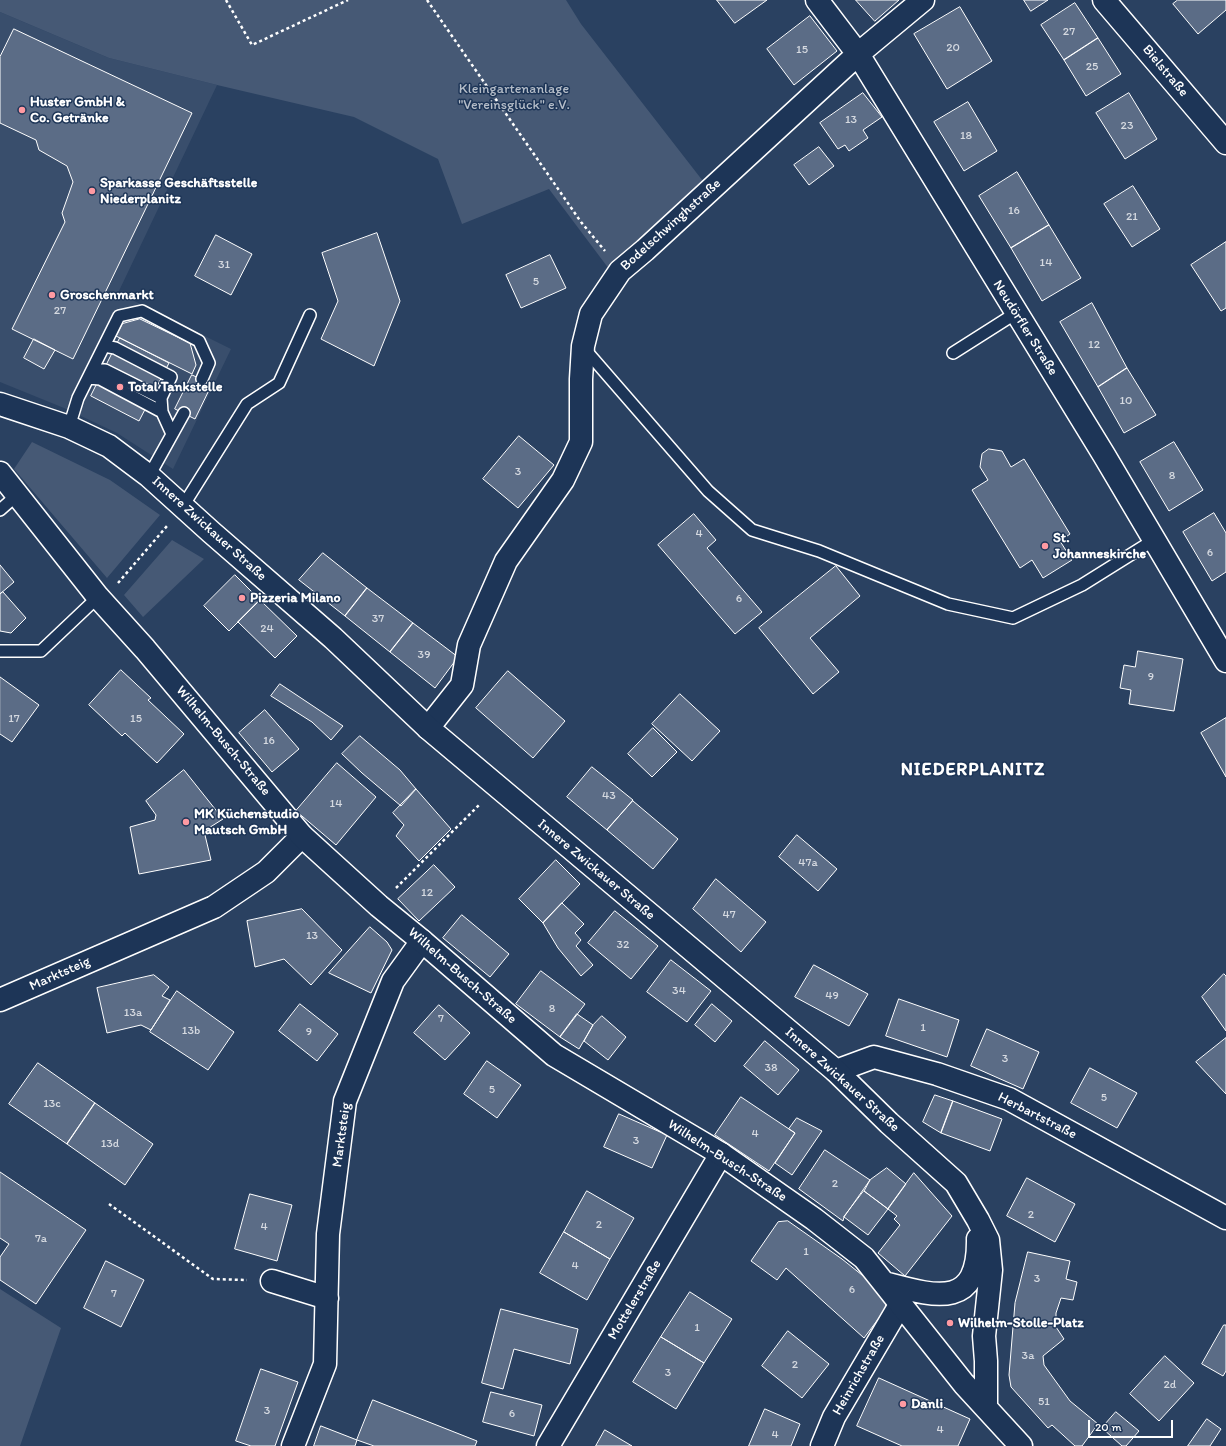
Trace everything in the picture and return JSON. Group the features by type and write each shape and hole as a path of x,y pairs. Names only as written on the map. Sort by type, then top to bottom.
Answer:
{"street":[{"name":"Neudörfler Straße","path":"817,0 858,54 1226,660"},
{"name":"Bodelschwinghstraße","path":"428,728 462,685 469,645 506,561 562,480 581,442 581,379 583,346 591,314 620,271 645,250 858,54 923,0"},
{"name":"Bielstraße","path":"1104,0 1226,143"},
{"name":"Innere Zwickauer Straße","path":"0,404 69,427 109,446 149,476 333,638 428,728 836,1071 889,1123 956,1184 978,1220 988,1240 991,1270 984,1336 986,1406"},
{"name":"Wilhelm-Busch-Straße","path":"0,473 98,597 145,649 302,836 379,906 422,941 554,1056 721,1154 814,1219 864,1258 964,1384 986,1406"},
{"name":"Marktsteig","path":"0,1000 214,907 266,872 302,836"},
{"name":"Marktsteig","path":"293,1446 325,1364 328,1234 345,1101 393,981 422,941"},
{"name":"Herbartstraße","path":"836,1071 874,1057 937,1074 1009,1099 1226,1218"},
{"name":"Mottelerstraße","path":"548,1446 721,1154"},
{"path":"884,1283 916,1291 936,1294 954,1292 965,1286 972,1277 978,1255 978,1220"},
{"path":"272,1281 327,1298"},
{"name":"Heinrichstraße","path":"822,1446 834,1417 900,1305"},
{"path":"986,1406 1021,1446"}],"lane":[{"path":"69,427 78,398 119,316 142,311 199,341 209,363 202,379"},
{"path":"953,353 1016,313"},
{"path":"183,506 247,404 279,383 310,315"},
{"path":"104,346 116,348 171,377 161,398 162,412 172,434"},
{"path":"583,346 708,491 752,530 820,550 948,604 1013,618 1082,585 1154,540"},
{"path":"90,374 105,370 161,398"},
{"path":"90,374 162,412"},
{"path":"149,476 184,413"},
{"path":"0,510 17,495"},
{"path":"0,651 41,651 98,597"}],"path":[{"path":"226,0 252,45 348,0"},
{"path":"426,0 581,222 620,271"},
{"path":"98,597 118,583 183,506"},
{"path":"379,906 498,787"},
{"path":"109,1204 213,1279 272,1281"}],"shaded area":[{"path":"0,12 109,58 217,85 118,293 231,349 173,469 117,433 64,408 0,382"}],"green space":[{"name":"Kleingartenanlage \"Vereinsglück\" e.V.","path":"0,0 566,0 581,24 706,185 612,273 549,189 462,224 438,159 354,117 109,58 0,12"},
{"path":"32,442 110,480 160,515 107,578 14,469"},
{"path":"172,540 204,559 143,617 124,595"},
{"path":"0,1289 61,1328 20,1446 0,1446"}],"building":[{"path":"717,0 767,0 735,23"},
{"path":"856,0 899,0 875,21"},
{"path":"1024,0 1048,0 1031,11"},
{"path":"1178,0 1226,0 1226,10 1198,34 1173,4"},
{"path":"1075,3 1098,38 1064,60 1041,25"},
{"path":"960,7 992,61 947,89 914,34"},
{"path":"810,16 837,51 794,85 767,49"},
{"path":"14,29 192,113 73,359 12,329 65,222 62,213 73,182 67,166 39,150 36,140 0,123 0,57"},
{"path":"1098,38 1121,74 1086,96 1064,60"},
{"path":"863,93 882,117 863,130 868,138 849,151 845,145 838,149 820,123"},
{"path":"1129,93 1157,139 1125,159 1096,113"},
{"path":"968,102 997,151 964,171 934,122"},
{"path":"819,147 834,166 809,185 794,165"},
{"path":"1017,172 1049,225 1011,248 979,196"},
{"path":"1133,186 1160,229 1132,247 1104,204"},
{"path":"1049,225 1081,278 1042,301 1011,248"},
{"path":"377,233 400,301 374,366 321,339 338,301 322,253"},
{"path":"216,235 252,254 231,295 195,276"},
{"path":"1226,242 1226,308 1221,311 1191,265"},
{"path":"550,255 566,288 521,308 506,275"},
{"path":"1092,303 1127,368 1098,387 1060,322"},
{"path":"140,319 190,343 196,365 192,374 116,336 122,324"},
{"path":"120,338 169,363 139,421 91,396"},
{"path":"34,339 55,350 44,369 24,358"},
{"path":"1127,368 1156,415 1124,433 1098,387"},
{"path":"192,375 212,384 195,419 175,409"},
{"path":"519,436 554,465 518,508 483,479"},
{"path":"1174,442 1203,490 1169,511 1140,462"},
{"path":"989,449 1002,451 1011,467 1024,459 1070,534 1060,541 1072,560 1043,578 1032,560 1020,568 972,490 988,480 980,467 982,454"},
{"path":"1214,513 1226,533 1226,572 1212,581 1183,532"},
{"path":"694,514 716,540 707,548 762,612 735,634 658,545"},
{"path":"323,553 367,588 345,616 299,580"},
{"path":"0,565 14,582 0,594"},
{"path":"836,566 860,596 810,638 839,672 813,694 759,628"},
{"path":"235,575 260,600 229,631 204,606"},
{"path":"367,588 413,623 390,652 345,616"},
{"path":"3,592 26,618 11,633 0,631 0,594"},
{"path":"260,600 297,636 275,658 238,622"},
{"path":"413,623 458,657 435,688 390,652"},
{"path":"1138,651 1183,659 1174,711 1129,704 1131,690 1120,688 1124,665 1135,667"},
{"path":"121,670 151,698 148,700 184,734 157,763 125,733 122,736 89,705"},
{"path":"508,671 565,721 533,758 476,708"},
{"path":"0,677 39,705 12,742 0,734"},
{"path":"280,684 343,726 331,740 312,722 271,696"},
{"path":"680,694 720,731 692,761 652,724"},
{"path":"265,710 299,749 272,772 239,733"},
{"path":"1226,718 1226,777 1201,733"},
{"path":"653,728 677,752 652,777 628,754"},
{"path":"360,736 400,770 416,789 401,806 342,754"},
{"path":"337,763 376,797 336,845 296,811"},
{"path":"592,767 633,800 607,830 567,797"},
{"path":"184,770 223,819 204,831 211,860 139,874 130,827 155,820 156,815 146,801"},
{"path":"416,789 451,829 419,861 396,836 404,825 393,813"},
{"path":"633,801 678,839 653,869 607,830"},
{"path":"797,835 837,869 818,891 779,857"},
{"path":"556,860 580,884 543,923 519,899"},
{"path":"434,865 455,887 419,921 398,899"},
{"path":"716,879 766,922 741,952 693,909"},
{"path":"562,903 584,924 575,933 581,940 576,946 593,965 581,976 558,948 543,923"},
{"path":"302,909 342,950 311,985 284,959 255,967 247,921"},
{"path":"615,911 658,946 631,979 588,943"},
{"path":"462,915 509,954 490,977 443,938"},
{"path":"370,927 387,942 392,950 371,993 329,973"},
{"path":"671,960 711,991 687,1022 647,992"},
{"path":"814,965 868,994 849,1026 795,997"},
{"path":"541,971 585,1004 560,1037 516,1004"},
{"path":"1224,974 1226,976 1226,1031 1202,997"},
{"path":"154,975 169,987 162,996 170,1000 151,1030 141,1025 107,1033 97,988"},
{"path":"177,991 234,1032 208,1070 150,1032"},
{"path":"899,999 959,1020 947,1057 886,1036"},
{"path":"300,1004 338,1034 317,1061 279,1031"},
{"path":"712,1004 732,1021 715,1042 695,1025"},
{"path":"439,1005 470,1033 445,1060 414,1033"},
{"path":"577,1014 593,1025 579,1049 560,1037"},
{"path":"602,1016 626,1037 608,1060 584,1041 593,1025"},
{"path":"987,1029 1039,1052 1023,1089 971,1066"},
{"path":"1226,1038 1226,1094 1196,1062"},
{"path":"765,1041 799,1070 778,1095 744,1066"},
{"path":"487,1061 521,1085 497,1118 464,1094"},
{"path":"38,1063 95,1103 67,1144 9,1104"},
{"path":"1090,1068 1137,1093 1117,1128 1071,1103"},
{"path":"935,1095 953,1101 941,1133 923,1122"},
{"path":"741,1097 795,1133 769,1171 715,1135"},
{"path":"953,1101 1002,1119 990,1151 941,1133"},
{"path":"95,1103 153,1144 125,1185 67,1144"},
{"path":"619,1114 667,1135 652,1168 604,1147"},
{"path":"797,1118 822,1131 792,1175 775,1163 795,1133 789,1129"},
{"path":"825,1150 870,1180 844,1217 843,1221 799,1189"},
{"path":"887,1168 906,1184 888,1209 864,1191 870,1180"},
{"path":"0,1172 86,1230 36,1304 0,1280 0,1257 9,1244 0,1238"},
{"path":"914,1173 952,1216 905,1276 878,1253 900,1225 894,1219 897,1216 888,1209"},
{"path":"1027,1178 1075,1204 1055,1242 1007,1216"},
{"path":"587,1191 634,1218 610,1259 564,1232"},
{"path":"864,1191 888,1209 868,1235 844,1217"},
{"path":"250,1194 292,1205 277,1261 235,1249"},
{"path":"788,1221 842,1259 887,1295 885,1310 864,1338 786,1268 777,1280 751,1261 778,1222"},
{"path":"564,1232 610,1259 587,1300 540,1273"},
{"path":"1028,1252 1070,1261 1066,1279 1077,1282 1073,1300 1061,1298 1056,1313 1056,1327 1064,1339 1043,1356 1044,1365 1070,1401 1098,1424 1082,1446 1075,1446 1052,1425 1048,1428 1011,1387 1009,1375 1015,1303"},
{"path":"106,1261 144,1280 121,1327 84,1308"},
{"path":"690,1292 732,1319 704,1363 661,1337"},
{"path":"501,1309 578,1329 570,1364 514,1349 503,1389 482,1383"},
{"path":"1224,1325 1226,1325 1226,1371 1223,1376 1202,1364"},
{"path":"788,1331 829,1364 802,1398 762,1366"},
{"path":"661,1337 704,1363 676,1409 633,1382"},
{"path":"1165,1356 1194,1383 1159,1421 1130,1394"},
{"path":"261,1369 298,1382 275,1446 251,1446 236,1441"},
{"path":"879,1378 970,1419 958,1446 902,1446 857,1426"},
{"path":"491,1392 542,1405 534,1436 483,1422"},
{"path":"373,1400 477,1441 475,1446 374,1446 357,1440"},
{"path":"765,1409 800,1424 791,1446 749,1446"},
{"path":"1116,1412 1139,1431 1126,1446 1122,1446 1102,1428"},
{"path":"1207,1419 1221,1429 1210,1446 1188,1446"},
{"path":"321,1426 357,1440 355,1446 314,1446"},
{"path":"605,1430 632,1446 596,1446"}],"place":[{"name":"Huster GmbH & Co. Getränke","path":"22,110"},
{"name":"Sparkasse Geschäftsstelle Niederplanitz","path":"92,191"},
{"name":"Groschenmarkt","path":"52,295"},
{"name":"Total Tankstelle","path":"120,387"},
{"name":"St. Johanneskirche","path":"1045,546"},
{"name":"Pizzeria Milano","path":"242,598"},
{"name":"MK Küchenstudio Mautsch GmbH","path":"186,822"},
{"name":"Wilhelm-Stolle-Platz","path":"950,1323"},
{"name":"Danli","path":"903,1404"}],"district":[{"name":"NIEDERPLANITZ","path":"973,770"}]}
